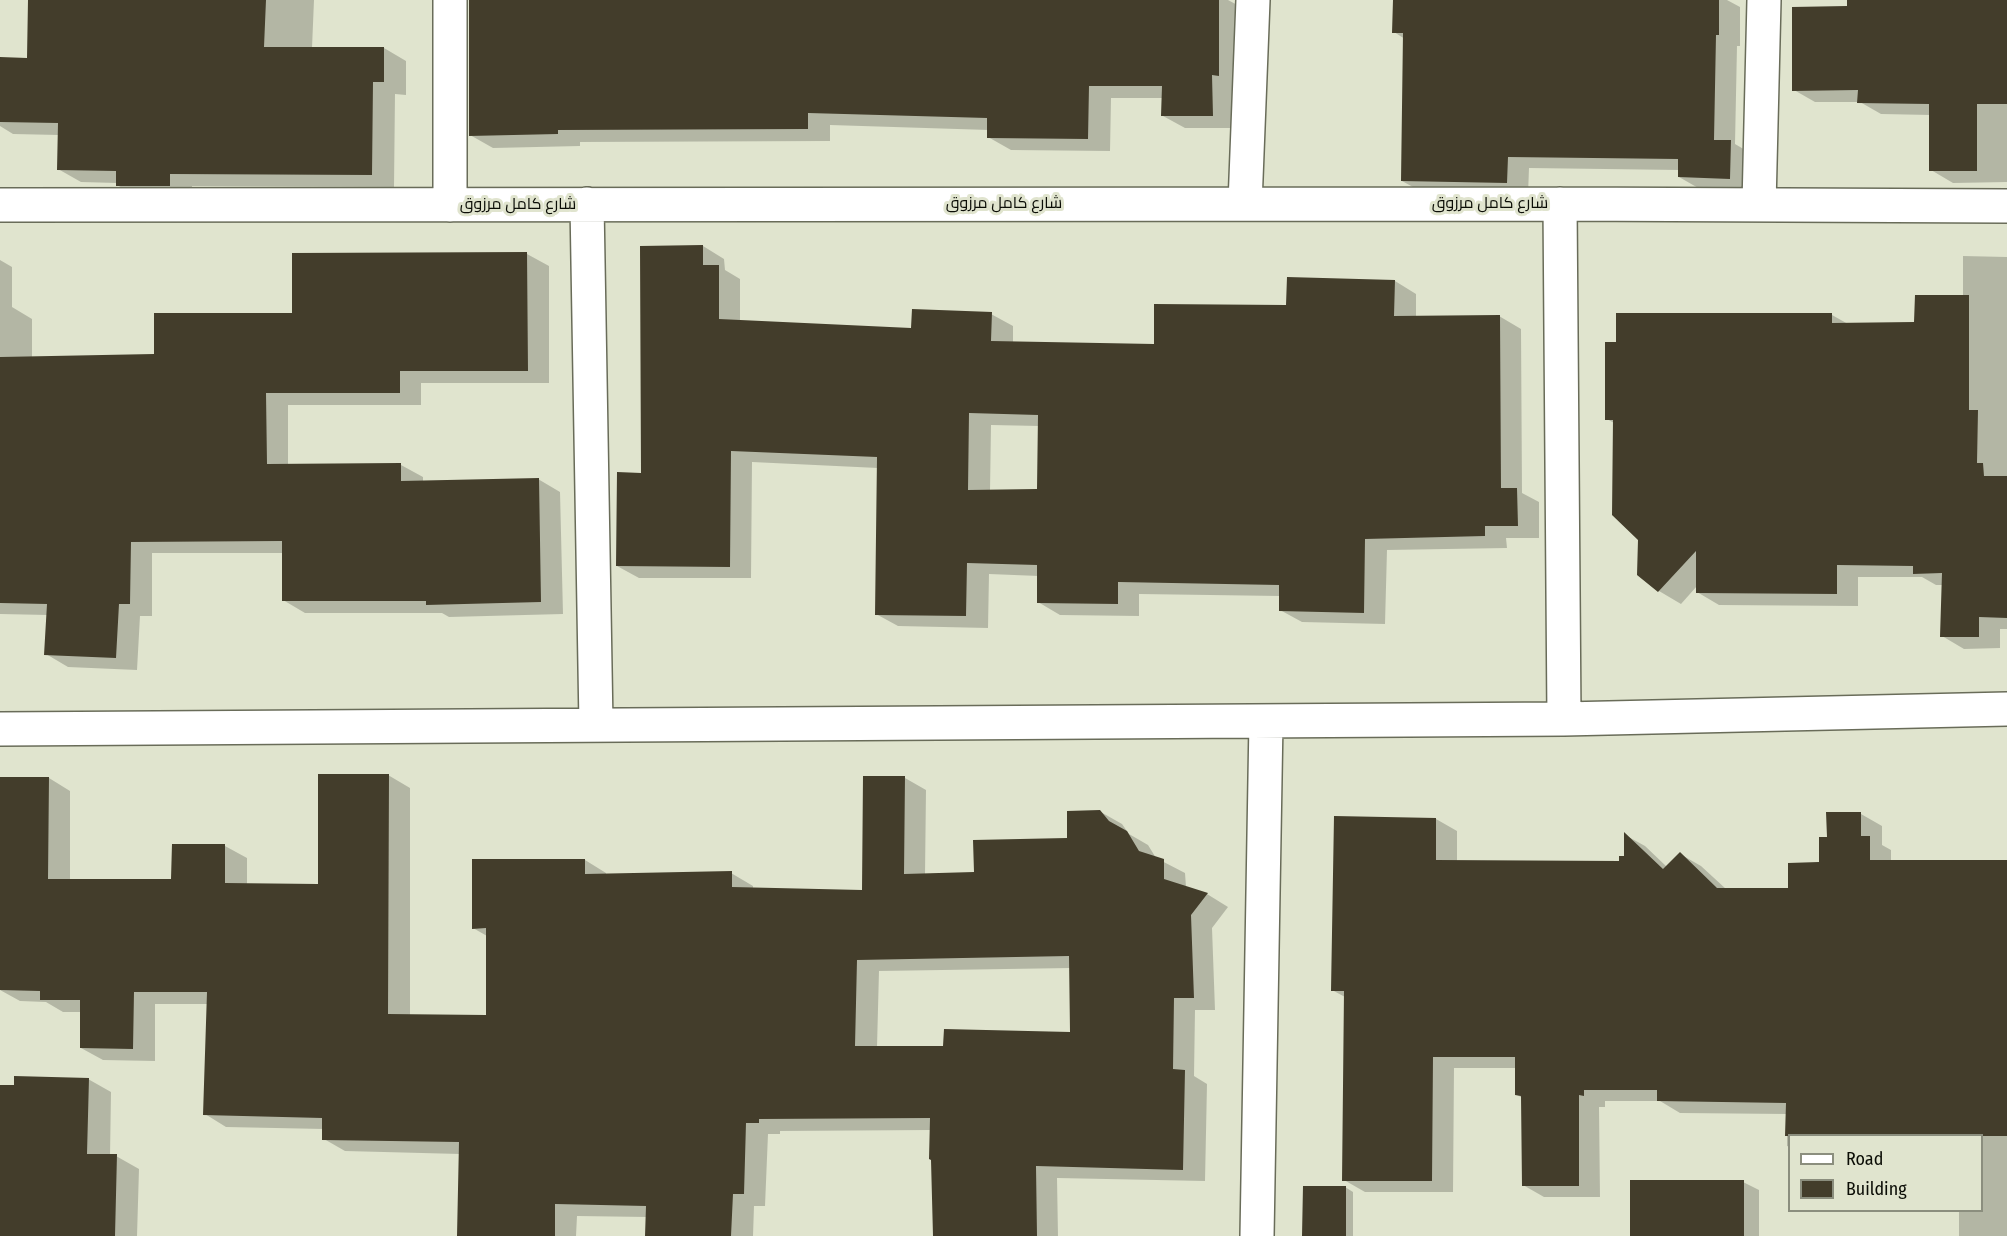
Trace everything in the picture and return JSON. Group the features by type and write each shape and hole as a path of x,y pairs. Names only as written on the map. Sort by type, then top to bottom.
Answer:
{"street":[{"path":"450,0 450,205"},
{"path":"1245,204 1253,0"},
{"path":"1759,205 1764,0"},
{"path":"587,204 596,725"},
{"path":"1560,204 1564,719"},
{"name":"شارع كامل مرزوق","path":"0,205 2007,206"},
{"path":"0,729 1266,722 1564,719 2007,710"},
{"path":"1257,1236 1266,722"}],"building":[{"path":"28,0 266,0 264,47 384,47 384,82 373,82 372,175 170,174 170,186 116,186 116,171 57,170 58,123 0,122 0,57 27,58"},
{"path":"469,0 1219,0 1219,76 1212,75 1213,116 1161,116 1162,86 1089,86 1088,139 987,138 987,118 808,113 808,129 558,130 558,134 469,136"},
{"path":"1393,0 1719,0 1714,140 1731,140 1730,179 1678,177 1678,159 1508,157 1507,183 1401,181 1403,33 1392,33"},
{"path":"1847,0 2007,0 2007,104 1977,104 1977,171 1929,171 1929,104 1857,103 1858,90 1792,91 1792,7 1847,6"},
{"path":"703,245 703,265 719,265 719,319 911,328 912,309 992,312 991,341 1154,344 1154,304 1286,305 1287,277 1395,280 1394,316 1500,315 1501,488 1517,488 1518,526 1485,526 1485,536 1365,539 1364,613 1279,611 1279,585 1118,582 1118,604 1037,603 1037,565 967,563 966,616 875,615 877,457 731,451 730,567 616,566 617,472 641,473 640,246","holes":["969,413 1038,415 1037,489 968,490"]},
{"path":"527,252 528,371 400,371 400,393 266,393 267,464 401,463 401,481 539,478 541,602 426,605 426,601 282,601 282,541 131,542 130,604 119,604 116,658 44,655 47,604 0,603 0,357 154,354 154,313 292,313 292,253"},
{"path":"1915,295 1969,295 1969,410 1978,410 1977,463 1983,463 1984,476 2007,476 2007,618 1979,617 1979,637 1940,637 1942,573 1913,574 1913,566 1837,565 1837,594 1696,593 1696,551 1658,592 1637,575 1638,540 1612,515 1613,420 1605,420 1605,342 1616,342 1616,313 1832,313 1832,323 1914,322"},
{"path":"318,774 389,774 388,1014 486,1015 486,928 472,929 472,859 585,859 585,874 732,871 732,887 862,890 863,776 905,776 904,874 974,872 973,840 1067,838 1067,811 1100,810 1109,821 1127,831 1139,851 1164,859 1164,879 1208,893 1191,915 1194,998 1174,998 1173,1069 1185,1070 1183,1170 1036,1166 1037,1236 933,1236 931,1160 929,1159 930,1118 759,1119 759,1123 746,1123 744,1194 733,1194 731,1236 645,1236 646,1206 555,1204 555,1236 457,1236 459,1142 322,1140 322,1118 203,1115 207,992 134,992 133,1049 80,1048 80,1000 40,1000 40,991 0,990 0,777 49,777 48,879 171,879 172,844 225,844 225,883 318,884","holes":["1069,956 1070,1032 944,1029 943,1046 855,1046 857,960"]},
{"path":"1826,812 1861,812 1861,836 1870,836 1870,860 2007,860 2007,1136 1788,1134 1785,1136 1786,1103 1657,1101 1657,1090 1584,1090 1584,1096 1579,1095 1579,1186 1522,1186 1521,1096 1515,1095 1515,1057 1433,1057 1432,1181 1342,1181 1344,991 1331,991 1334,816 1436,818 1436,860 1619,861 1619,856 1624,856 1624,832 1663,869 1680,852 1717,888 1788,888 1788,863 1819,862 1819,837 1827,837"},
{"path":"14,1076 89,1078 87,1154 117,1154 115,1236 0,1236 0,1085 14,1085"},
{"path":"1630,1180 1744,1180 1744,1236 1630,1236"},
{"path":"1303,1186 1346,1186 1346,1236 1302,1236"}]}
